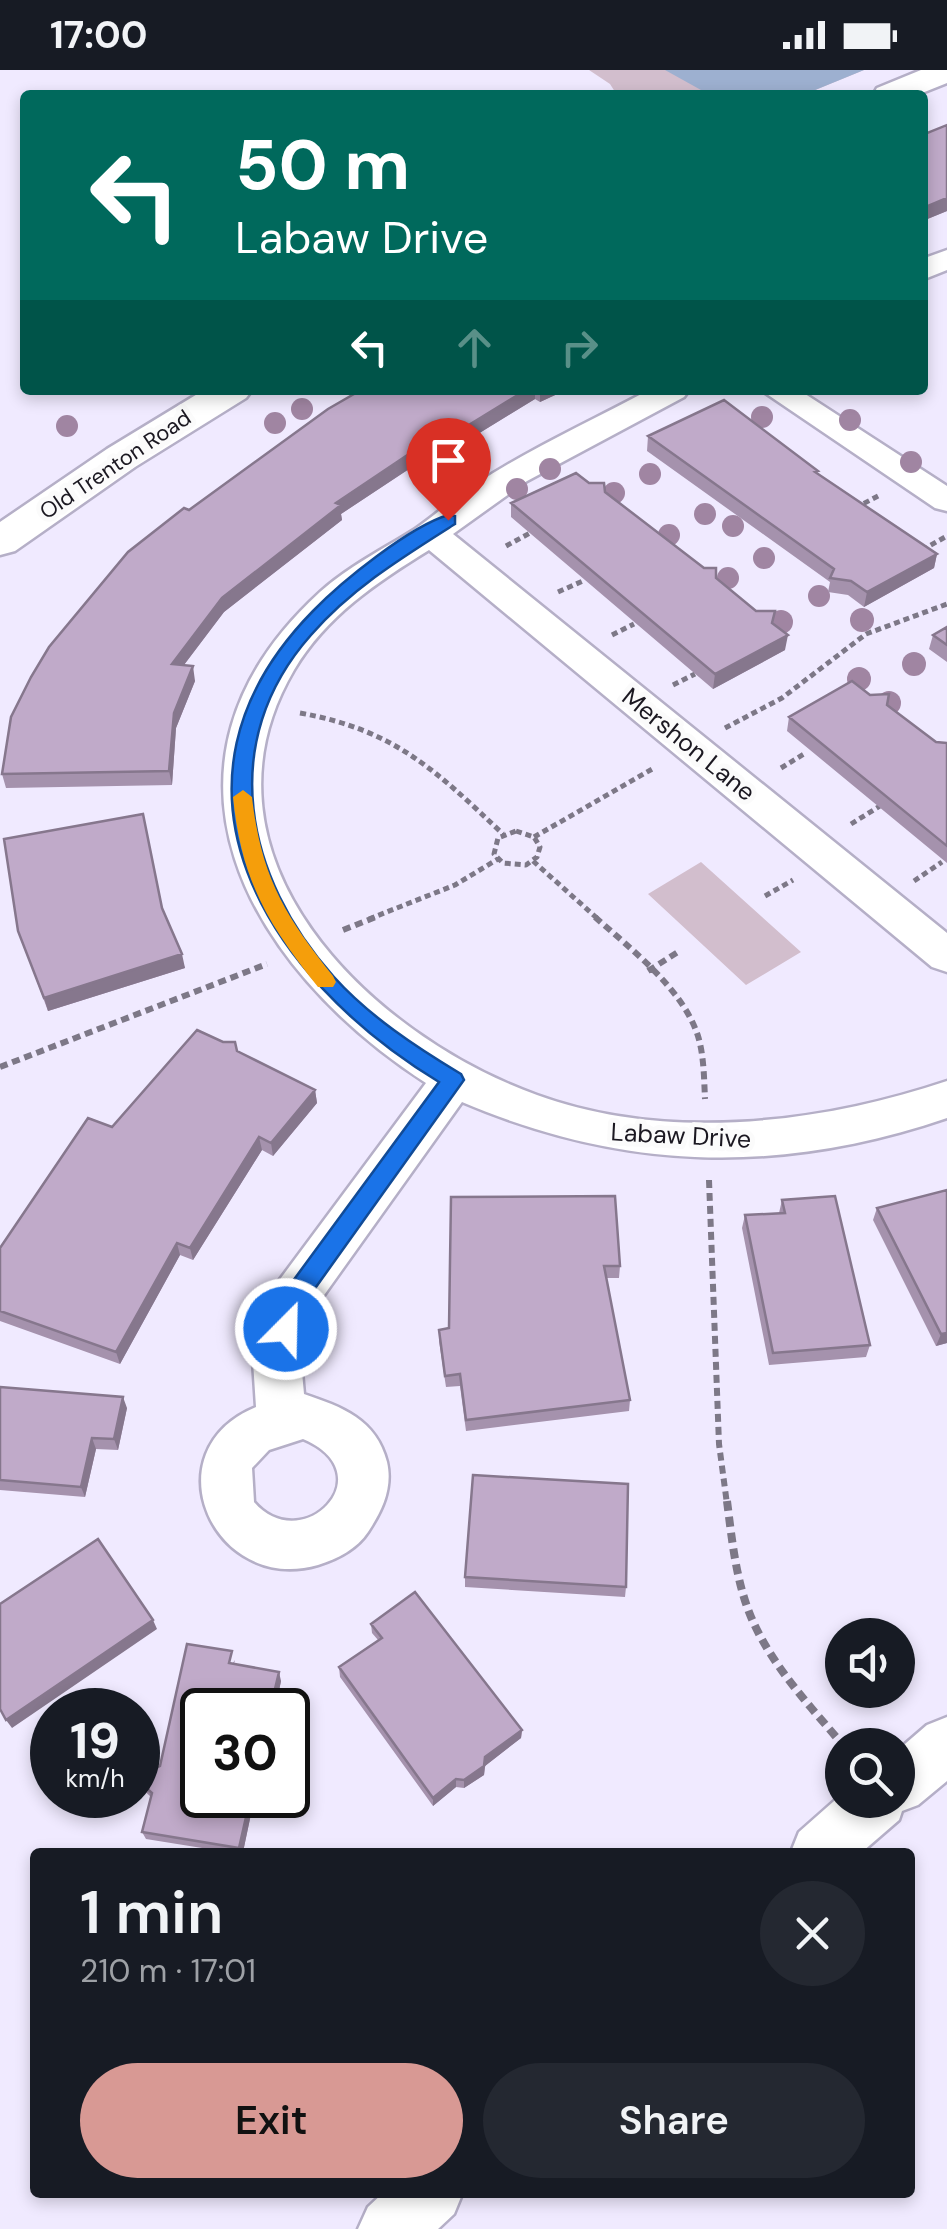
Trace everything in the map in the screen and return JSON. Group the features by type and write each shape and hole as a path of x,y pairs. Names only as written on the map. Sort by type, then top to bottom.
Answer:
{"main road":[{"path":"901,90 947,70"},
{"name":"Old Trenton Road","path":"0,542 132,451 224,395"}],"street":[{"name":"Labaw Drive","path":"664,395 492,488 431,534 372,569 302,633 259,699 250,721 241,771 248,846 263,890 328,986 360,1015 404,1050 453,1080 532,1114 598,1131 661,1139 750,1140 815,1132 947,1099"},
{"path":"785,395 947,501"},
{"name":"Mershon Lane","path":"431,534 947,956"},
{"path":"281,1418 277,1361 295,1297 453,1080"},
{"path":"915,1770 947,1745"},
{"path":"824,1848 858,1818"},
{"path":"390,2229 425,2198"}],"path":[{"path":"848,512 885,492"},
{"path":"496,551 530,533"},
{"path":"914,554 947,536"},
{"path":"552,595 585,580"},
{"path":"720,731 782,698 866,634 947,604"},
{"path":"606,638 634,624"},
{"path":"668,688 695,674"},
{"path":"293,712 334,717 393,739 416,754 503,834"},
{"path":"772,774 804,754"},
{"path":"534,837 540,852 533,861 518,866 498,859 492,848 503,834 516,831 534,837 665,762"},
{"path":"841,830 880,806"},
{"path":"336,933 455,885 498,859"},
{"path":"533,861 677,997 695,1029 702,1054 705,1106"},
{"path":"909,885 942,862"},
{"path":"765,896 798,877"},
{"path":"648,971 678,952"},
{"path":"0,1068 154,1011 273,961"},
{"path":"709,1178 719,1444 736,1567 751,1617 780,1670 829,1728"}],"shaded area":[{"path":"589,70 864,70 815,90 614,90"},
{"path":"701,862 801,952 746,985 648,894"}],"water":[{"path":"665,70 864,70 815,90 701,90"}],"building":[{"path":"947,125 947,198 928,206 928,133"},
{"path":"352,395 518,395 415,458 409,454 336,503 341,505 222,598 172,664 193,666 174,713 169,771 2,774 11,717 31,677 49,647 128,552 184,508 189,510"},
{"path":"724,400 818,471 815,472 937,554 867,592 851,581 830,578 834,569 648,436"},
{"path":"576,473 589,483 604,483 605,492 704,568 716,568 716,578 756,611 775,611 772,623 788,635 715,674 511,503"},
{"path":"947,627 947,645 933,635"},
{"path":"852,681 870,695 889,694 887,705 936,742 947,743 947,846 789,717"},
{"path":"143,814 162,908 182,954 44,998 18,931 4,839"},
{"path":"197,1030 223,1042 235,1042 237,1051 315,1090 271,1143 259,1137 190,1248 177,1243 116,1352 0,1311 0,1248 88,1118 112,1127"},
{"path":"947,1190 947,1333 941,1334 877,1208"},
{"path":"615,1196 620,1266 604,1266 630,1400 466,1420 460,1374 445,1376 439,1330 449,1328 451,1197"},
{"path":"835,1196 870,1345 773,1353 745,1215 785,1213 782,1200"},
{"path":"0,1387 123,1397 114,1439 92,1438 81,1487 0,1480"},
{"path":"473,1475 628,1484 626,1587 465,1577"},
{"path":"98,1539 153,1620 53,1688 30,1688 30,1704 6,1720 0,1709 0,1604"},
{"path":"415,1592 522,1730 485,1757 484,1766 464,1780 456,1779 433,1798 339,1667 382,1638 371,1624"},
{"path":"187,1644 232,1651 229,1663 279,1672 275,1688 180,1688 180,1818 246,1818 239,1848 142,1832 146,1818 160,1818 160,1766"}],"slow traffic":[{"path":"243,797 248,846 263,890 325,982"}],"route":[{"path":"286,1329 295,1297 453,1080 404,1050 328,986 263,890 248,846 242,790 241,771 250,721 277,667 333,601 372,569 448,520"}]}
